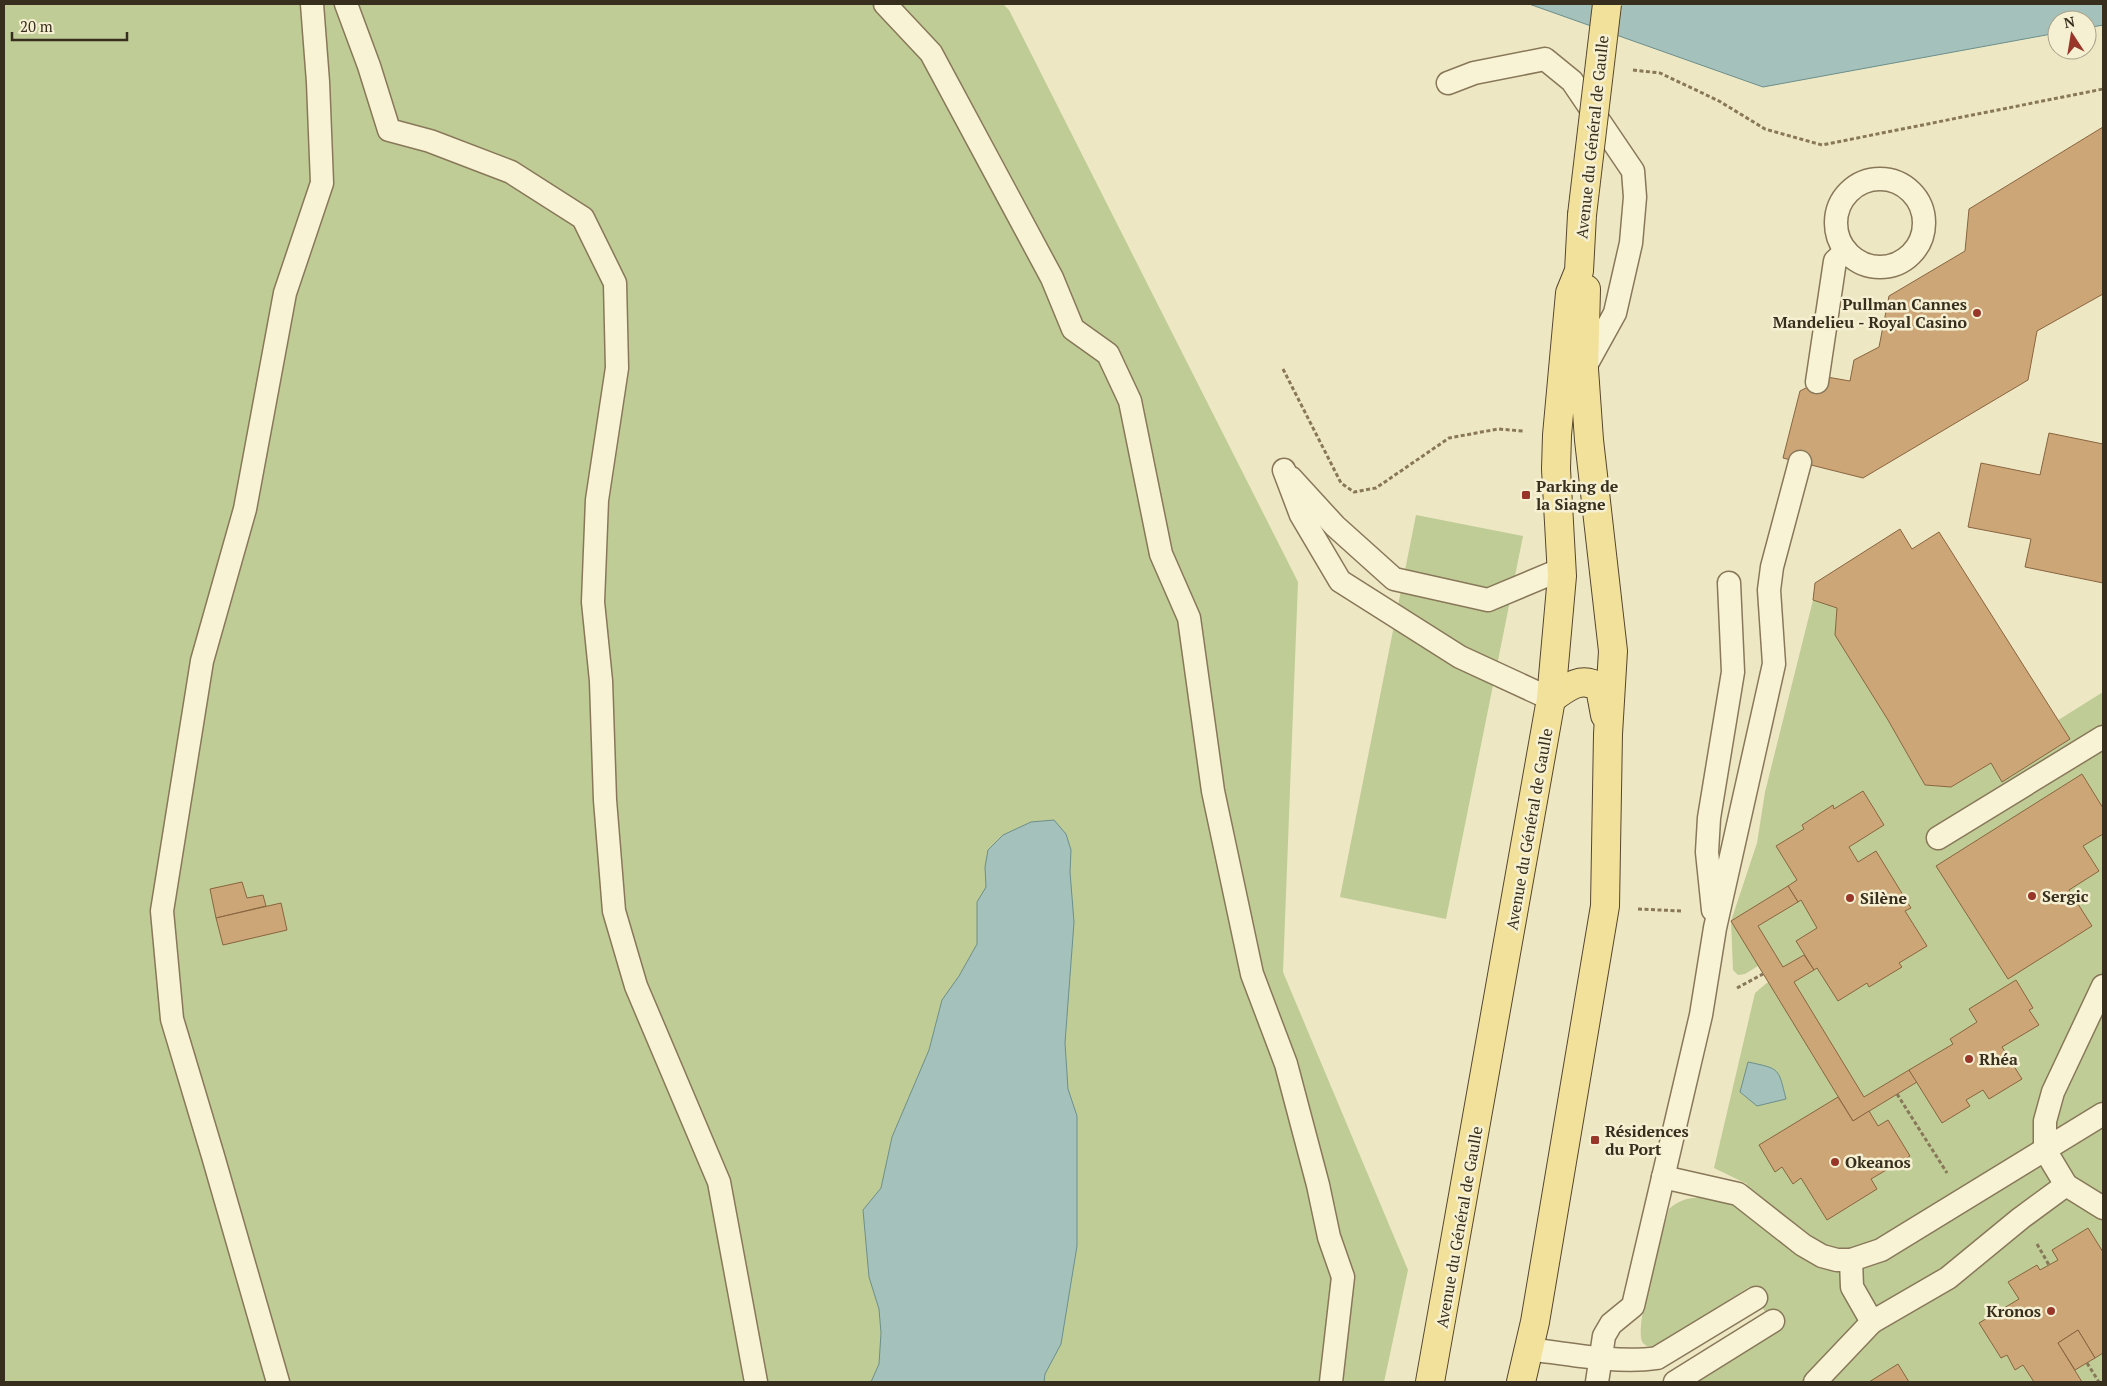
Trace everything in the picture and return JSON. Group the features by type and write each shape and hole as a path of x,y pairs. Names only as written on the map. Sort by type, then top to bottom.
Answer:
{"main road":[{"name":"Avenue du Général de Gaulle","path":"1430,1382 1551,699 1562,569 1556,469 1557,435 1570,293 1579,271 1582,215 1607,4"},
{"name":"Avenue du Général de Gaulle","path":"1521,1382 1535,1322 1605,906 1608,734 1613,651 1589,440 1584,369 1587,291 1579,271"},
{"path":"1551,699 1576,682 1591,682 1600,688 1608,734"}],"lane":[{"path":"278,1382 172,1019 162,910 202,661 245,509 285,293 322,182 318,82 312,4"},
{"path":"346,4 370,66 389,130 430,141 511,172 583,218 615,282 617,368 597,500 593,602 601,681 605,800 614,911 636,986 719,1182 756,1382"},
{"path":"884,4 931,53 1052,278 1073,329 1108,354 1130,401 1161,554 1189,618 1213,791 1252,974 1286,1064 1318,1185 1329,1237 1343,1276 1331,1382"},
{"path":"1448,83 1474,73 1545,59 1572,81 1633,171 1635,198 1631,243 1614,313 1584,369"},
{"path":"1817,382 1835,261 1846,251"},
{"path":"1597,1382 1604,1336 1611,1324 1633,1306 1701,1015 1715,928 1774,664 1769,590 1772,567 1800,462"},
{"path":"1551,699 1460,657 1340,581 1300,514 1284,470 1335,526 1394,579 1488,600 1562,569"},
{"path":"1715,928 1707,852 1709,818 1733,672 1729,583"},
{"path":"1938,838 2103,737"},
{"path":"2103,986 2097,1014 2053,1092 2045,1121 2044,1150 2066,1186 2103,1208"},
{"path":"1663,1177 1738,1194 1803,1245 1822,1256 1837,1260 1850,1260 1881,1250 2103,1114"},
{"path":"1815,1382 1872,1322 1948,1278 2021,1218 2066,1186"},
{"path":"1850,1260 1852,1287 1872,1322"},
{"path":"1529,1349 1600,1357 1644,1360 1657,1358 1756,1298"},
{"path":"1676,1382 1773,1321"}],"path":[{"path":"1631,70 1660,74 1718,101 1765,129 1822,145 2103,89"},
{"path":"1283,369 1341,483 1354,492 1376,488 1449,438 1498,429 1527,432"},
{"path":"1657,910 1671,910"},
{"path":"1897,1094 1964,1199"},
{"path":"2087,1363 2099,1382"}],"green space":[{"path":"4,4 1003,4 1009,10 1298,582 1283,972 1408,1270 1384,1382 4,1382"},
{"path":"1416,515 1523,536 1446,919 1340,897"},
{"path":"1813,600 1837,608 1835,635 1888,720 1925,785 1951,787 2103,692 2103,1382 1696,1382 1777,1330 1749,1287 1667,1340 1652,1346 1643,1343 1641,1335 1645,1301 1669,1209 1683,1200 1697,1198 1705,1198 1728,1204 1747,1184 1714,1168 1755,993 1768,982 1758,966 1745,974 1738,975 1733,970 1731,921 1757,843 1765,792"}],"water":[{"path":"1529,4 2103,4 2103,25 2097,26 2097,10 2047,10 2047,35 1763,87"},
{"path":"1054,820 1066,834 1071,850 1070,872 1074,922 1065,1043 1068,1089 1077,1116 1077,1246 1061,1344 1045,1374 1044,1382 871,1382 879,1364 881,1333 879,1309 869,1277 863,1210 881,1188 892,1137 929,1050 942,1000 959,976 977,944 977,902 986,887 985,867 988,850 1003,835 1031,822"},
{"path":"1748,1062 1767,1066 1776,1072 1781,1081 1786,1099 1757,1106 1740,1092"}],"building":[{"name":"Pullman Cannes Mandelieu - Royal Casino","path":"2103,127 2103,294 2037,331 2028,380 1863,478 1783,458 1800,391 1827,377 1850,381 1854,360 1879,347 1889,296 1965,251 1969,209"},
{"path":"2049,433 2103,444 2103,583 2025,567 2031,539 1968,527 1981,463 2040,475"},
{"path":"1900,529 1912,549 1939,532 2070,739 2002,782 1991,763 1951,787 1925,785 1888,720 1835,635 1837,608 1813,600 1815,583"},
{"path":"2082,774 2103,808 2103,834 2083,846 2099,871 2069,890 2092,926 2008,979 1936,866"},
{"name":"Silène","path":"1863,791 1884,825 1849,847 1858,862 1876,851 1911,908 1905,911 1927,946 1899,963 1902,967 1869,987 1867,983 1838,1001 1817,968 1814,970 1796,941 1817,928 1801,900 1798,902 1788,886 1797,880 1776,846 1804,829 1802,825 1833,805 1834,809"},
{"path":"242,882 247,898 263,895 266,906 216,918 210,889"},
{"path":"1788,886 1798,902 1758,926 1783,967 1804,955 1814,970 1794,982 1864,1097 1909,1070 1917,1082 1853,1121 1731,921"},
{"path":"281,903 287,930 223,945 216,918"},
{"name":"Rhéa","path":"2016,980 2033,1008 2029,1010 2039,1025 2002,1047 2022,1079 1989,1099 1983,1090 1966,1100 1970,1106 1942,1123 1909,1070 1953,1044 1950,1039 1977,1022 1969,1009"},
{"name":"Okeanos","path":"1838,1097 1853,1121 1869,1111 1878,1126 1888,1120 1910,1156 1871,1179 1877,1189 1827,1220 1801,1178 1793,1184 1782,1167 1775,1172 1759,1145"},
{"name":"Kronos","path":"2088,1228 2103,1252 2103,1353 2095,1358 2078,1330 2058,1343 2082,1382 2034,1382 2023,1365 2015,1370 2007,1355 2001,1358 1979,1323 2019,1299 2008,1282 2037,1265 2040,1270 2058,1260 2052,1250"},
{"path":"2078,1330 2095,1358 2075,1370 2058,1343"},
{"path":"1898,1364 1909,1382 1869,1382"}],"place":[{"name":"Pullman Cannes Mandelieu - Royal Casino","path":"1977,313"},
{"name":"Parking de la Siagne","path":"1526,495"},
{"name":"Sergic","path":"2032,896"},
{"name":"Silène","path":"1850,898"},
{"name":"Rhéa","path":"1969,1059"},
{"name":"Résidences du Port","path":"1595,1140"},
{"name":"Okeanos","path":"1835,1162"},
{"name":"Kronos","path":"2051,1311"}]}
